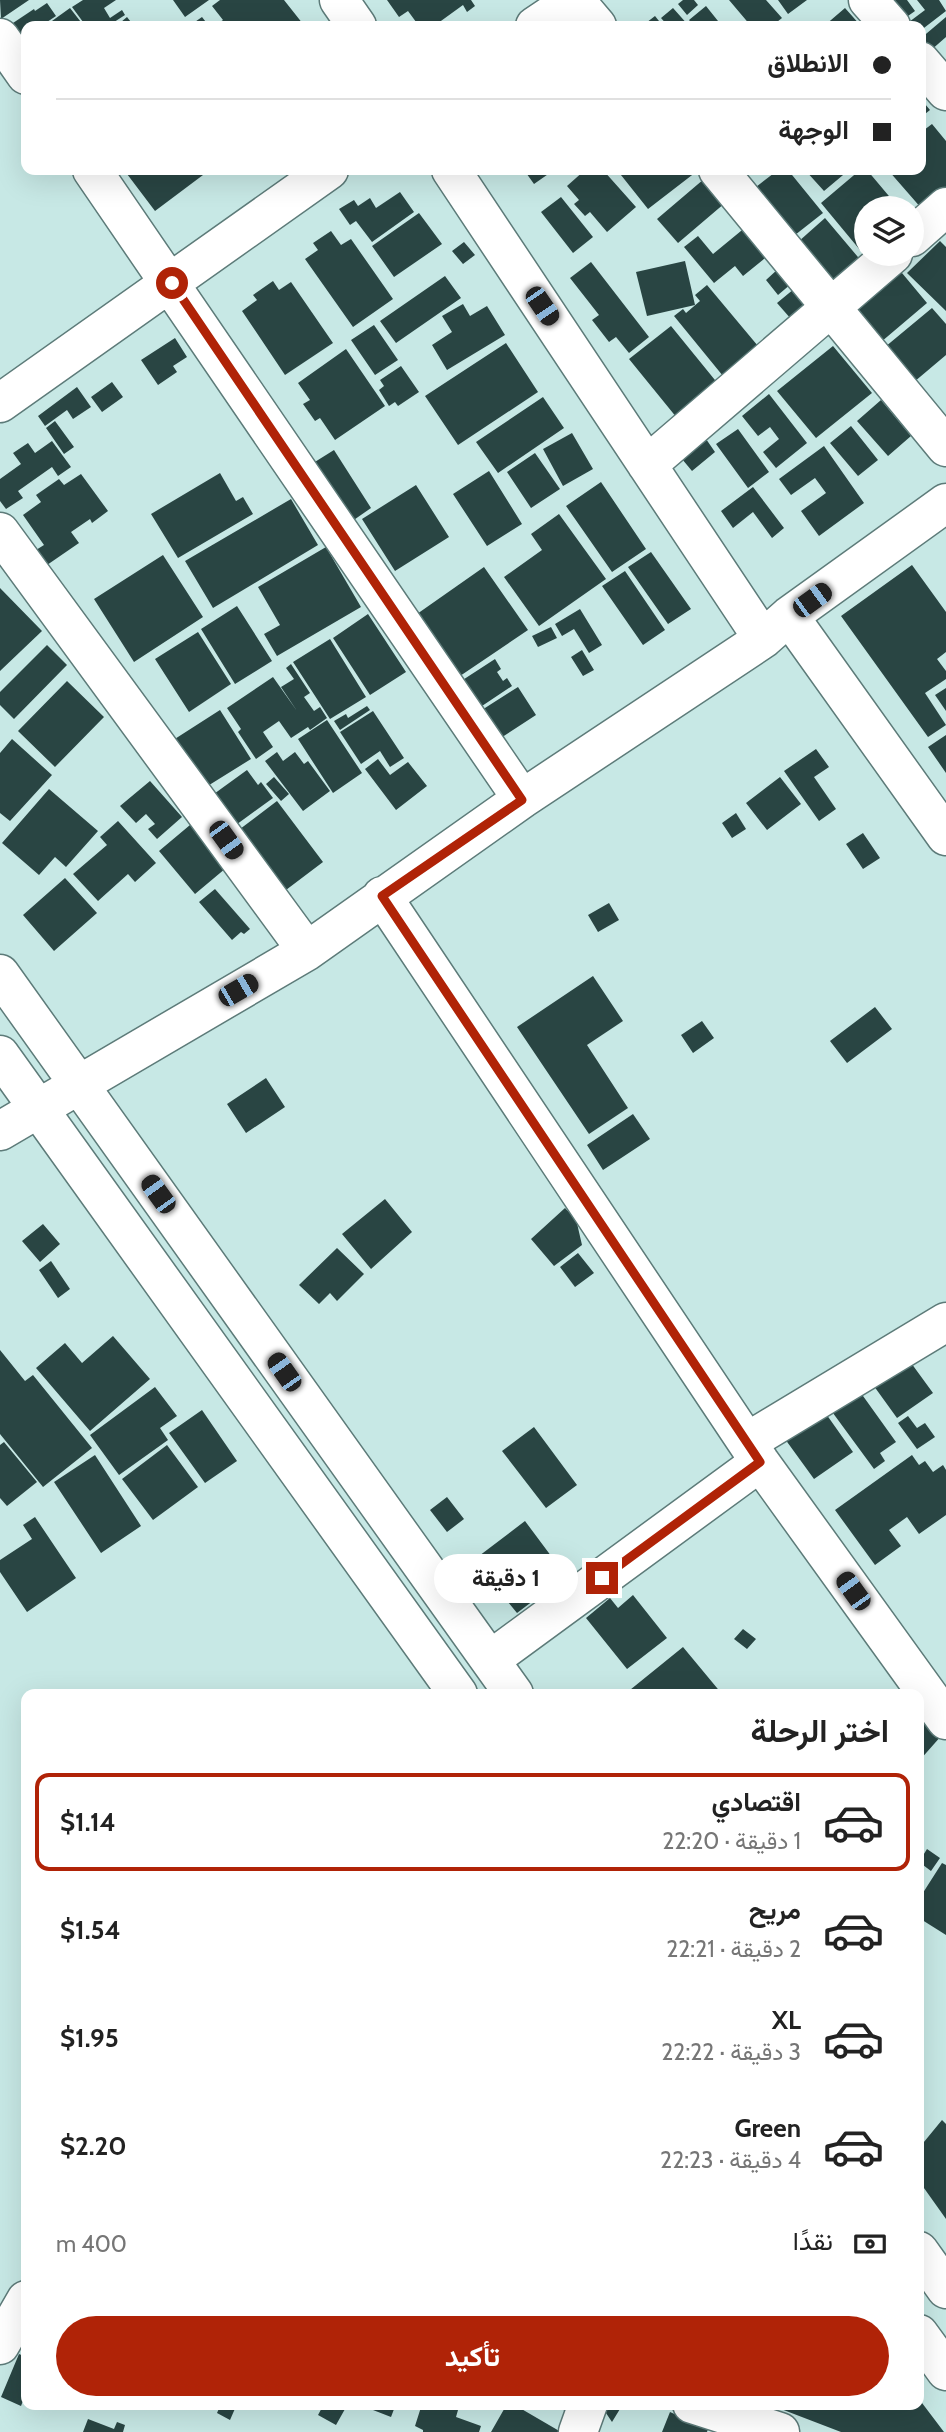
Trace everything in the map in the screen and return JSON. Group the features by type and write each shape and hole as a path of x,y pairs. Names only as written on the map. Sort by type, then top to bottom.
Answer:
{"street":[{"path":"339,0 353,21"},
{"path":"543,21 575,0 593,21"},
{"path":"868,0 887,21"},
{"path":"0,38 21,68"},
{"path":"926,68 946,91"},
{"path":"96,175 172,283 522,800"},
{"path":"0,403 322,175"},
{"path":"454,175 647,465 946,836"},
{"path":"722,175 946,447"},
{"path":"924,226 946,207"},
{"path":"647,465 879,266"},
{"path":"0,1131 307,951 382,896 776,628 946,503"},
{"path":"0,532 307,951"},
{"path":"382,896 753,1452 924,1689"},
{"path":"0,974 510,1689"},
{"path":"0,1055 454,1689"},
{"path":"489,1660 753,1452 946,1322"},
{"path":"924,1689 946,1720"},
{"path":"924,2258 946,2289"},
{"path":"0,2287 21,2293"},
{"path":"0,2345 21,2309"},
{"path":"924,2341 946,2371"},
{"path":"711,2410 780,2432"}],"building":[{"path":"0,0 29,0 1,19"},
{"path":"83,0 116,0 104,8 110,18 122,10 125,15 116,21 82,21 72,7"},
{"path":"173,0 209,0 185,17"},
{"path":"220,0 284,0 301,21 222,21 212,6"},
{"path":"387,0 471,0 475,6 467,12 463,5 441,21 415,21 408,11 399,17"},
{"path":"683,0 694,0 698,5 687,15 678,4"},
{"path":"729,0 766,0 782,18 778,21 747,21"},
{"path":"778,0 807,0 788,14"},
{"path":"885,0 907,0 915,11 901,21"},
{"path":"917,0 939,0 946,11 926,26 926,21 910,21 925,10"},
{"path":"47,3 56,16 48,21 21,21 21,57 10,25 34,9 35,11"},
{"path":"706,6 718,21 690,21"},
{"path":"70,8 80,21 52,21"},
{"path":"673,8 685,21 664,21 661,18"},
{"path":"845,8 857,21 830,21"},
{"path":"946,17 946,37 930,51 926,46 926,34"},
{"path":"932,124 946,141 946,188 924,207 924,196 911,196 892,175 926,175 926,128"},
{"path":"128,175 203,175 155,211"},
{"path":"528,175 547,175 534,184"},
{"path":"579,175 607,175 636,207 607,232 590,212 585,216 574,204 579,200 567,186"},
{"path":"621,175 692,175 648,209"},
{"path":"772,175 792,175 823,213 795,235 756,187"},
{"path":"810,175 843,175 824,191"},
{"path":"854,175 871,175 889,196 854,196 854,243 821,203"},
{"path":"704,179 725,203 678,243 657,219"},
{"path":"400,192 414,212 372,242 356,221 350,225 339,209 354,200 358,206 370,198 376,208"},
{"path":"561,197 593,237 573,253 541,212"},
{"path":"419,213 442,244 394,277 372,246"},
{"path":"825,218 854,252 854,266 860,266 836,287 798,242"},
{"path":"747,226 770,254 743,276 735,266 714,283 684,247 698,236 713,254"},
{"path":"331,231 341,245 351,239 393,299 353,327 305,259 318,250 313,243"},
{"path":"940,241 946,247 946,311 907,273 914,266 924,266 924,257"},
{"path":"464,242 475,255 463,264 452,251"},
{"path":"685,261 695,305 647,316 636,272"},
{"path":"591,262 649,337 629,353 616,337 609,342 592,320 599,315 570,278"},
{"path":"897,267 927,303 881,342 851,306"},
{"path":"778,269 791,284 778,295 766,280"},
{"path":"445,276 461,298 396,343 380,321"},
{"path":"273,281 279,290 291,282 333,343 285,375 242,311 257,300 253,295"},
{"path":"800,284 814,300 791,319 777,303"},
{"path":"707,285 758,346 723,376 674,316 683,309 686,313 700,301 695,295"},
{"path":"463,304 470,316 487,306 505,335 447,370 432,345 452,332 442,316"},
{"path":"932,308 946,324 946,355 914,382 885,347"},
{"path":"374,325 398,360 375,375 351,340"},
{"path":"671,326 719,385 677,418 629,359"},
{"path":"175,338 187,357 173,366 177,372 158,385 141,360"},
{"path":"506,343 538,392 458,445 425,396"},
{"path":"833,346 872,393 816,438 777,391"},
{"path":"346,349 385,406 335,440 320,418 315,421 303,404 310,400 298,383"},
{"path":"401,366 419,392 398,406 395,402 389,406 379,390 384,386 380,380"},
{"path":"112,382 123,397 102,412 91,397"},
{"path":"77,387 91,407 73,419 67,410 45,426 38,416"},
{"path":"769,394 807,443 776,468 763,452 779,439 770,427 758,436 742,416"},
{"path":"543,397 564,428 498,473 476,442"},
{"path":"881,400 911,436 888,456 857,421"},
{"path":"55,421 74,447 64,454 46,428"},
{"path":"851,426 878,460 858,476 830,443"},
{"path":"738,429 769,472 748,488 716,444"},
{"path":"572,433 593,469 563,486 543,449"},
{"path":"706,439 715,452 692,471 682,459"},
{"path":"52,441 71,467 58,476 52,467 18,491 23,498 6,509 0,501 0,479 21,464 13,453 28,443 35,453"},
{"path":"824,446 864,503 819,536 801,511 826,493 815,478 791,495 779,479"},
{"path":"334,450 371,508 348,524 310,465"},
{"path":"535,453 560,489 531,508 507,472"},
{"path":"489,471 522,524 487,546 453,494"},
{"path":"220,473 236,501 243,497 253,514 178,558 151,514"},
{"path":"81,474 108,511 92,523 90,519 71,532 79,543 47,565 36,550 44,545 23,515 41,502 36,495 59,479 64,485"},
{"path":"601,482 646,549 612,572 566,506"},
{"path":"416,485 449,537 395,571 362,519"},
{"path":"753,487 784,528 772,538 753,512 733,528 721,511"},
{"path":"291,499 318,545 213,608 185,561"},
{"path":"559,514 606,579 539,626 504,577 542,550 531,534"},
{"path":"326,547 361,607 277,656 264,634 280,625 258,587"},
{"path":"651,552 691,609 668,624 628,567"},
{"path":"163,555 203,617 134,662 94,599"},
{"path":"912,565 946,612 946,652 937,659 946,671 946,679 925,693 946,725 928,737 841,616"},
{"path":"484,567 528,630 460,676 417,614"},
{"path":"625,571 665,630 643,645 602,586"},
{"path":"0,588 42,631 0,671"},
{"path":"237,606 272,661 235,684 201,629"},
{"path":"580,609 602,645 589,653 574,629 562,636 555,624"},
{"path":"368,614 406,672 370,695 333,638"},
{"path":"551,627 557,638 538,647 532,636"},
{"path":"198,632 231,684 189,712 155,659"},
{"path":"330,639 366,697 330,719 293,662"},
{"path":"47,645 67,665 14,719 0,705 0,692"},
{"path":"582,650 594,670 583,676 571,657"},
{"path":"495,659 501,669 497,672 503,681 507,678 512,686 473,712 455,685"},
{"path":"291,664 310,693 304,697 314,711 320,707 327,718 310,730 308,727 291,738 279,721 263,732 273,747 256,759 238,732 241,729 227,708 273,677 297,711 281,687 294,679 286,668"},
{"path":"67,681 104,717 55,767 18,731"},
{"path":"518,687 536,715 493,743 474,715"},
{"path":"946,688 946,711 935,695"},
{"path":"367,706 370,710 340,730 334,721 346,714 348,718"},
{"path":"220,710 251,759 198,792 167,744"},
{"path":"373,711 404,758 390,767 380,751 361,764 340,732"},
{"path":"327,720 362,773 333,793 298,739"},
{"path":"946,735 946,773 928,747"},
{"path":"12,739 52,775 10,821 0,813 0,753"},
{"path":"816,749 829,767 814,777 836,809 819,821 784,771"},
{"path":"277,752 283,761 295,752 304,764 308,761 330,791 303,811 265,761"},
{"path":"378,759 390,775 408,762 427,786 396,810 365,769"},
{"path":"247,770 258,785 261,782 273,798 229,830 207,799"},
{"path":"274,777 289,794 281,801 266,784"},
{"path":"780,777 801,804 767,830 746,803"},
{"path":"150,781 182,817 157,839 148,829 155,824 146,814 136,823 120,806"},
{"path":"49,789 98,831 66,867 55,857 39,875 2,843"},
{"path":"277,801 323,862 282,893 236,832"},
{"path":"736,813 746,829 732,838 722,823"},
{"path":"118,821 156,863 135,882 128,874 98,901 73,874 107,845 100,837"},
{"path":"190,825 226,868 195,894 159,851"},
{"path":"863,833 880,858 863,869 846,844"},
{"path":"65,878 97,913 54,951 23,915"},
{"path":"215,889 250,929 244,934 241,932 232,940 199,902"},
{"path":"609,903 619,920 598,932 588,915"},
{"path":"593,976 623,1021 587,1045 628,1108 589,1134 517,1027"},
{"path":"875,1007 892,1029 847,1063 830,1041"},
{"path":"702,1021 714,1038 693,1053 681,1035"},
{"path":"266,1078 285,1107 246,1133 227,1104"},
{"path":"633,1114 650,1139 603,1170 587,1145"},
{"path":"385,1199 412,1232 371,1269 342,1234"},
{"path":"565,1208 576,1219 582,1245 554,1266 531,1239"},
{"path":"43,1224 60,1244 40,1262 22,1241"},
{"path":"337,1248 364,1274 337,1301 330,1293 319,1304 299,1285"},
{"path":"578,1253 594,1273 575,1287 560,1267"},
{"path":"51,1261 70,1289 58,1298 39,1270"},
{"path":"113,1336 150,1379 90,1431 36,1368 65,1343 82,1363"},
{"path":"0,1350 25,1381 33,1375 92,1448 43,1487 0,1434"},
{"path":"906,1356 933,1393 897,1418 871,1382"},
{"path":"155,1387 177,1416 160,1428 168,1440 119,1475 90,1435"},
{"path":"858,1389 896,1442 880,1453 885,1461 874,1469 830,1409"},
{"path":"202,1410 237,1461 205,1483 169,1433"},
{"path":"824,1411 853,1452 814,1479 785,1439"},
{"path":"908,1416 917,1428 925,1423 935,1437 917,1449 898,1423"},
{"path":"534,1427 577,1485 546,1508 502,1451"},
{"path":"4,1442 37,1482 7,1506 0,1498 0,1445"},
{"path":"167,1445 198,1487 153,1520 122,1479"},
{"path":"95,1455 141,1526 101,1553 54,1482"},
{"path":"912,1455 919,1465 925,1461 933,1472 943,1465 946,1470 946,1515 919,1534 907,1517 889,1530 901,1546 875,1565 835,1510"},
{"path":"447,1497 464,1519 447,1532 430,1510"},
{"path":"35,1517 76,1578 27,1612 0,1572 0,1560 32,1539 23,1525"},
{"path":"525,1521 566,1576 517,1613 499,1591 516,1579 511,1573 495,1585 475,1559"},
{"path":"633,1595 667,1638 627,1669 586,1618 610,1598 618,1608"},
{"path":"743,1629 756,1639 747,1649 734,1639"},
{"path":"683,1647 718,1689 631,1689"},
{"path":"924,1719 942,1735 924,1755"},
{"path":"927,1849 940,1858 931,1871 924,1866"},
{"path":"942,1863 946,1865 946,1935 924,1921 924,1891"},
{"path":"942,2120 946,2124 946,2219 924,2188 924,2142"},
{"path":"19,2354 21,2355 21,2406 1,2397"},
{"path":"924,2406 944,2432 841,2432 784,2410 924,2410"},
{"path":"218,2410 234,2410 230,2420 217,2413"},
{"path":"321,2410 344,2410 336,2425 318,2415"},
{"path":"373,2410 394,2410 391,2417"},
{"path":"420,2410 458,2410 456,2417 481,2426 479,2432 423,2432 415,2426"},
{"path":"504,2410 523,2410 561,2432 491,2432"},
{"path":"604,2410 619,2410 612,2422"},
{"path":"670,2412 708,2429 707,2432 662,2432"},
{"path":"88,2419 114,2429 117,2422 125,2425 123,2432 83,2432"}],"route":[{"path":"172,283 522,800 382,896 760,1462 602,1578"}]}
